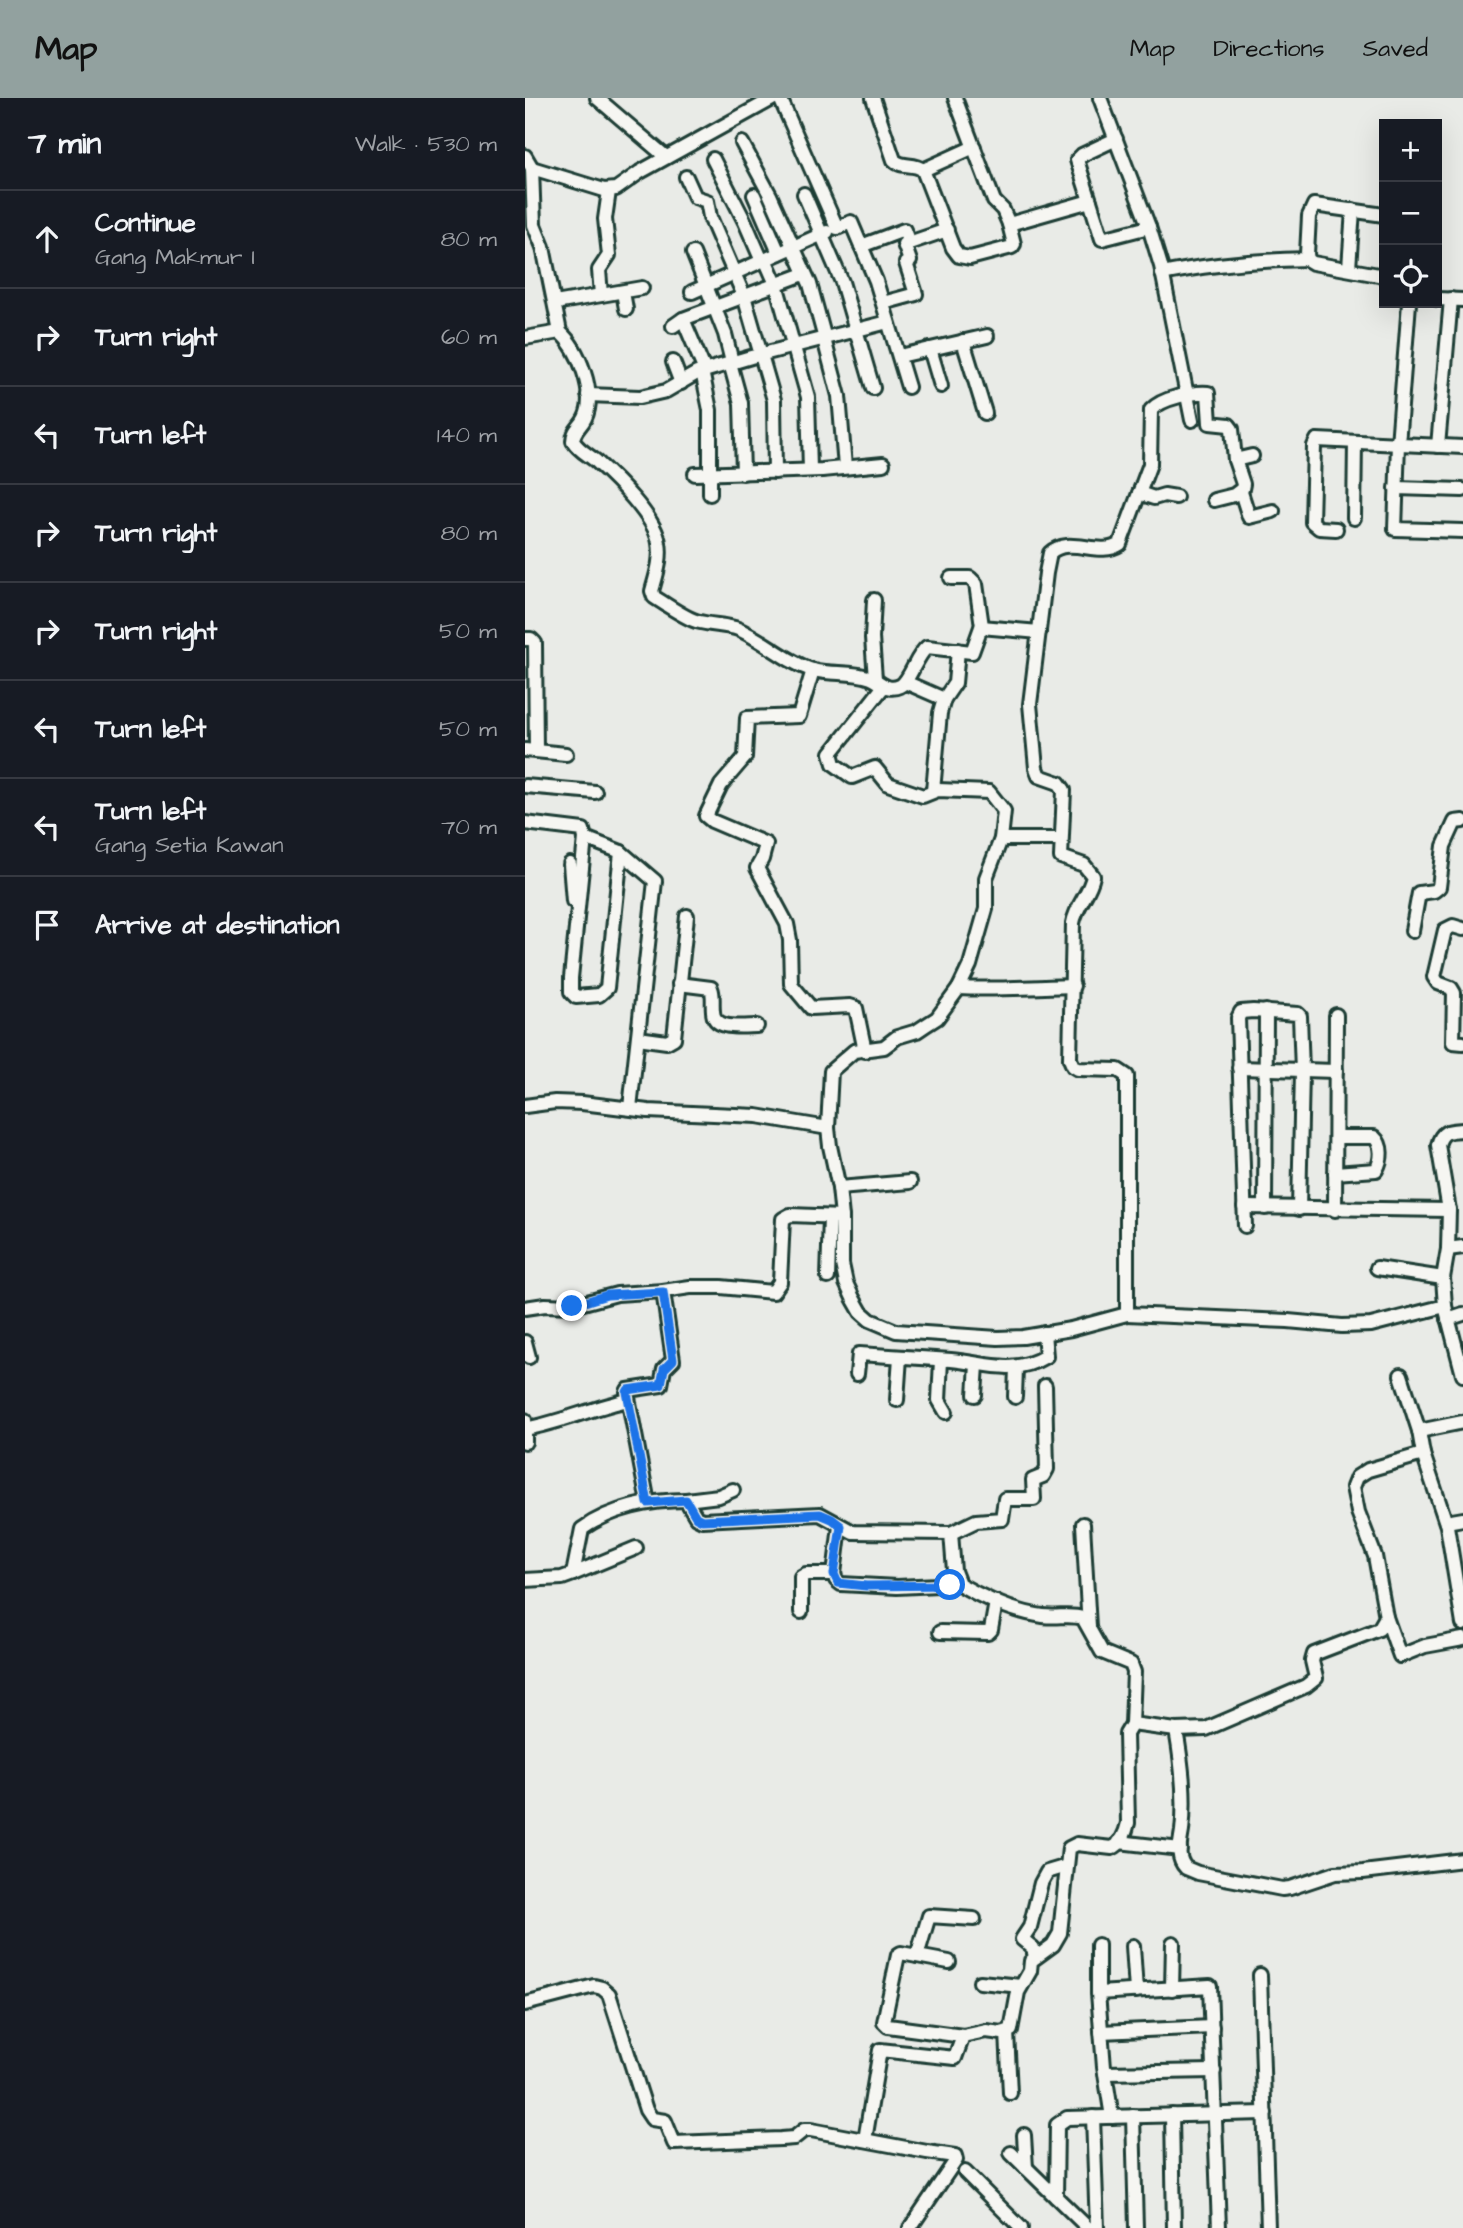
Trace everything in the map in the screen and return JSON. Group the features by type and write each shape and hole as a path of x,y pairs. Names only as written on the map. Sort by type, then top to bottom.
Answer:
{"street":[{"path":"597,98 666,157"},
{"path":"532,168 609,191 619,188 666,157 774,98"},
{"path":"780,98 837,228"},
{"path":"873,98 894,160 900,165 918,166 923,170 953,248 959,256 970,258 1012,247 1014,244 1009,224 1003,210 994,201 955,98"},
{"path":"1100,98 1149,227 1163,274 1185,396 1192,420"},
{"path":"1116,139 1077,160 1102,239 1149,227"},
{"path":"741,143 770,195 810,284 839,396 845,467"},
{"path":"923,170 974,147"},
{"path":"525,156 532,168 534,225 543,247 560,331 568,339 587,382 586,417 575,429 573,441 575,446 596,461 623,489 649,520 658,537 660,549 652,592 654,597 693,621 715,627 736,628 813,670 897,687 905,682 918,656 927,647 973,651 979,628 982,626 976,583 972,579 951,578"},
{"path":"713,159 776,284 809,397 810,470"},
{"path":"686,177 695,197 708,201 710,217 744,296 774,400 775,472"},
{"path":"601,295 599,270 609,255 605,219 609,191"},
{"path":"804,194 842,282 873,388"},
{"path":"754,195 779,253"},
{"path":"1009,224 1090,201"},
{"path":"1308,259 1309,216 1312,206 1379,214"},
{"path":"1349,268 1353,210"},
{"path":"692,292 851,222 876,281 908,387"},
{"path":"861,246 904,230 908,241"},
{"path":"908,241 909,243 947,230"},
{"path":"883,303 916,294 906,263 910,261 904,244 908,241"},
{"path":"693,253 725,334 741,403 743,473"},
{"path":"1163,274 1224,264 1308,259 1313,263 1379,275"},
{"path":"710,494 709,410 703,371 678,322 804,274"},
{"path":"555,303 642,288"},
{"path":"623,292 626,309"},
{"path":"1438,446 1457,299"},
{"path":"1409,308 1395,488 1395,529 1463,531"},
{"path":"587,395 640,397 666,391 703,371 888,322"},
{"path":"525,338 560,331"},
{"path":"900,356 987,336"},
{"path":"963,341 985,413"},
{"path":"930,349 941,386"},
{"path":"673,362 681,383"},
{"path":"1127,1314 1128,1079 1122,1071 1078,1069 1071,1063 1074,916 1091,886 1093,876 1084,865 1062,858 1060,854 1064,790 1059,783 1039,776 1036,768 1030,704 1050,552 1060,546 1115,547 1124,537 1150,464 1151,410 1156,405 1185,396 1207,393 1210,424 1231,426 1235,460 1243,484 1241,492 1249,517 1273,511"},
{"path":"1336,529 1319,528 1312,522 1316,441 1463,447"},
{"path":"1354,518 1355,442"},
{"path":"1235,460 1252,456"},
{"path":"695,474 775,472 883,464"},
{"path":"1395,488 1463,490"},
{"path":"1214,500 1241,492"},
{"path":"1139,494 1154,498 1164,495 1176,497"},
{"path":"828,1276 839,1188 828,1128 831,1071 854,1051 884,1047 897,1037 917,1031 937,1018 959,988 970,965 986,909 986,878 1001,839 1003,811 990,792 933,791 923,796 888,784 874,768 850,776 832,760 831,753 879,683 872,638 874,600"},
{"path":"982,626 1039,632"},
{"path":"525,639 531,639 535,643 531,750 566,754"},
{"path":"933,791 940,713 944,699 955,683 958,650"},
{"path":"813,670 799,716 747,719 745,757 721,785 706,816 766,844 757,868 787,924 791,984 811,1008 856,1008 865,1051"},
{"path":"905,682 944,699"},
{"path":"525,786 595,792"},
{"path":"1412,931 1419,893 1434,891 1439,887 1444,846 1455,822 1463,821"},
{"path":"525,823 585,832 576,864 572,996 582,998 599,995 607,988 621,852"},
{"path":"585,838 621,852 655,881 629,1108"},
{"path":"1001,839 1061,839"},
{"path":"555,862 576,864"},
{"path":"638,1038 667,1042 674,1038 687,916"},
{"path":"1463,929 1453,926 1445,930 1434,977 1438,983 1451,988 1454,993 1453,1042 1463,1043"},
{"path":"679,984 711,988 712,1015 717,1022 730,1026 757,1026"},
{"path":"959,988 998,990 1023,986 1073,986"},
{"path":"1265,1208 1266,1011"},
{"path":"1245,1226 1239,1068 1240,1013 1266,1011 1300,1016 1302,1070 1299,1209"},
{"path":"1335,1210 1336,1015"},
{"path":"1239,1068 1336,1071"},
{"path":"525,1106 555,1102 757,1116 828,1128"},
{"path":"1463,1130 1445,1132 1437,1145 1449,1210 1448,1249 1443,1278 1447,1313 1463,1375"},
{"path":"1335,1174 1373,1171 1379,1164 1381,1149 1374,1137 1336,1138"},
{"path":"839,1188 910,1182"},
{"path":"1244,1206 1335,1210 1449,1210"},
{"path":"787,1275 790,1216"},
{"path":"525,1308 577,1305 607,1295 663,1292 700,1286 772,1292 780,1282 782,1222 785,1217 836,1217"},
{"path":"836,1217 846,1283 861,1312 870,1320 896,1331 998,1338 1071,1329 1127,1314 1342,1326 1371,1325 1447,1313 1463,1314"},
{"path":"1448,1249 1463,1247"},
{"path":"1377,1268 1443,1278"},
{"path":"648,1503 628,1390 661,1385 664,1369 673,1360 663,1292"},
{"path":"857,1374 859,1354 977,1365 1027,1366 1046,1356 1044,1333"},
{"path":"525,1342 529,1357"},
{"path":"897,1400 900,1357"},
{"path":"941,1360 939,1400 946,1412"},
{"path":"975,1395 977,1365"},
{"path":"1016,1367 1016,1397"},
{"path":"1401,1375 1446,1522 1463,1624"},
{"path":"686,1500 696,1517 702,1520 820,1514 853,1532 951,1533 976,1521 1002,1519 1005,1499 1034,1499 1033,1480 1043,1476 1047,1469 1045,1386"},
{"path":"525,1429 558,1422 592,1409 628,1400"},
{"path":"525,1420 525,1442"},
{"path":"1419,1431 1463,1422"},
{"path":"1423,1454 1368,1470 1357,1477 1353,1488 1375,1556 1386,1617 1400,1656 1425,1646 1463,1639"},
{"path":"573,1574 582,1529 631,1507 725,1495 733,1490"},
{"path":"1446,1522 1463,1519"},
{"path":"1083,1524 1089,1627"},
{"path":"841,1526 834,1574 841,1584 959,1584 1018,1611 1044,1616 1079,1616 1085,1620 1105,1654 1131,1664 1133,1672 1132,1724 1126,1734 1128,1823 1119,1842 1112,1848 1073,1845 1069,1848 1062,1922 1057,1941 1031,1961 1030,1971 1021,1986 1012,2028 1007,2032 989,2030 963,2036 888,2026 884,2022 897,1957 901,1953 949,1962"},
{"path":"951,1533 954,1571 959,1584"},
{"path":"525,1580 562,1578 636,1548"},
{"path":"801,1612 802,1575 834,1574"},
{"path":"940,1632 988,1633 991,1630 996,1602"},
{"path":"1132,1724 1175,1730 1206,1729 1306,1686 1315,1679 1311,1659 1314,1654 1379,1629 1386,1617"},
{"path":"1175,1730 1184,1784 1180,1862 1189,1871 1282,1889 1335,1873 1463,1860"},
{"path":"1119,1842 1180,1849"},
{"path":"1035,1957 1033,1948 1023,1939 1030,1927 1041,1883 1047,1872 1067,1866"},
{"path":"917,1956 929,1916 974,1919"},
{"path":"1172,1989 1173,1943"},
{"path":"1098,1945 1101,2032 1112,2117"},
{"path":"1133,1945 1136,1991"},
{"path":"1260,1975 1268,2228"},
{"path":"979,1982 1021,1986"},
{"path":"525,2004 594,1986 609,1994 646,2110 652,2119 666,2120 674,2143 794,2138 804,2130 956,2156 910,2228"},
{"path":"1098,1993 1210,1986 1219,2228"},
{"path":"1101,2032 1212,2028"},
{"path":"1007,2032 1010,2093"},
{"path":"865,2140 880,2050 955,2058 963,2036"},
{"path":"1105,2073 1214,2071"},
{"path":"1056,2197 1057,2125 1067,2118 1265,2113"},
{"path":"1172,2115 1174,2228"},
{"path":"1133,2116 1136,2228"},
{"path":"1093,2117 1097,2228"},
{"path":"1024,2135 1026,2168"},
{"path":"1011,2153 1088,2228"},
{"path":"965,2172 1021,2228"}],"route":[{"path":"572,1306 607,1295 663,1292 673,1360 664,1369 661,1385 627,1392 648,1503 686,1500 698,1520 820,1514 841,1526 834,1574 838,1583 897,1587 950,1585"}]}
